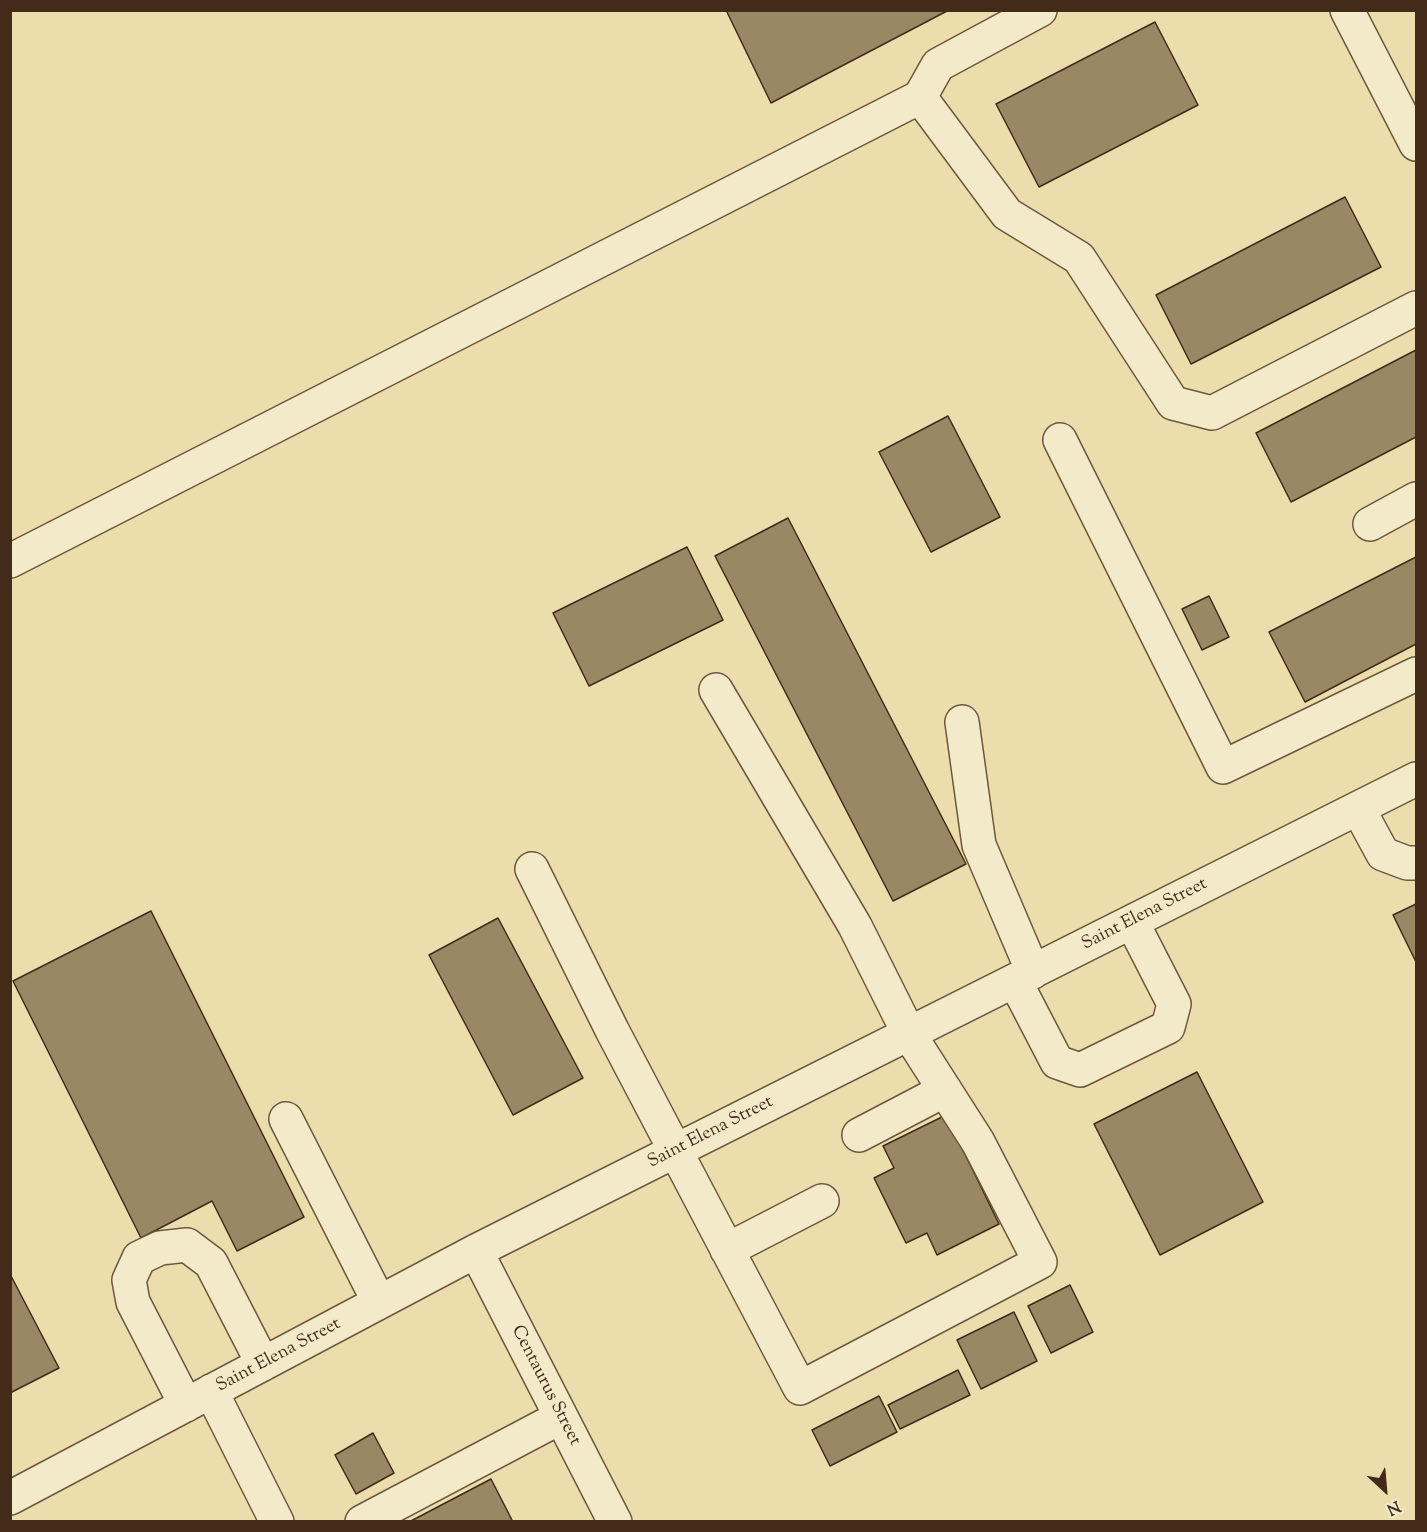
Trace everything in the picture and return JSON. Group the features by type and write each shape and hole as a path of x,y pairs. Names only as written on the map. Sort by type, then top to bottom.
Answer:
{"street":[{"path":"10,561 920,97 938,65 1041,10"},
{"path":"1347,10 1416,144"},
{"path":"920,97 1007,214 1079,258 1173,403 1212,413 1416,308"},
{"path":"1060,440 1223,767 1416,674"},
{"path":"1370,524 1416,499"},
{"path":"532,869 612,1030 800,1388 1040,1262 992,1167 909,1034 855,926 716,690"},
{"path":"962,722 979,844 1024,976 1057,1062 1080,1070 1168,1027 1174,1004 1132,922"},
{"name":"Saint Elena Street","path":"10,1498 476,1251 1416,779"},
{"path":"1358,808 1383,854 1407,863 1416,862"},
{"path":"859,1135 945,1090"},
{"path":"286,1119 379,1302"},
{"path":"727,1250 822,1201"},
{"path":"263,1364 211,1263 187,1245 160,1248 139,1258 129,1280 133,1302 277,1521"},
{"name":"Centaurus Street","path":"476,1251 615,1521"},
{"path":"362,1521 561,1417"}],"building":[{"path":"726,10 949,10 771,103"},
{"path":"1155,22 1198,105 1039,187 996,104"},
{"path":"1345,197 1381,267 1191,364 1156,295"},
{"path":"1416,350 1416,437 1291,502 1256,433"},
{"path":"948,416 1000,517 931,552 879,452"},
{"path":"788,518 966,864 893,901 715,556"},
{"path":"687,547 723,620 589,686 553,613"},
{"path":"1416,557 1416,644 1305,702 1269,632"},
{"path":"1209,596 1229,637 1202,650 1182,609"},
{"path":"1416,904 1416,962 1393,915"},
{"path":"151,911 304,1217 237,1251 212,1201 141,1238 13,981"},
{"path":"498,918 583,1078 513,1115 429,955"},
{"path":"1197,1072 1263,1202 1160,1255 1094,1124"},
{"path":"946,1115 999,1224 937,1255 927,1233 906,1243 874,1178 894,1168 883,1146"},
{"path":"10,1274 59,1368 10,1393"},
{"path":"1070,1285 1093,1332 1051,1353 1028,1306"},
{"path":"1014,1312 1037,1361 981,1389 957,1340"},
{"path":"958,1370 970,1395 900,1429 888,1405"},
{"path":"879,1396 897,1432 830,1466 812,1430"},
{"path":"373,1433 394,1473 356,1494 335,1455"},
{"path":"491,1479 513,1522 409,1522"}]}
